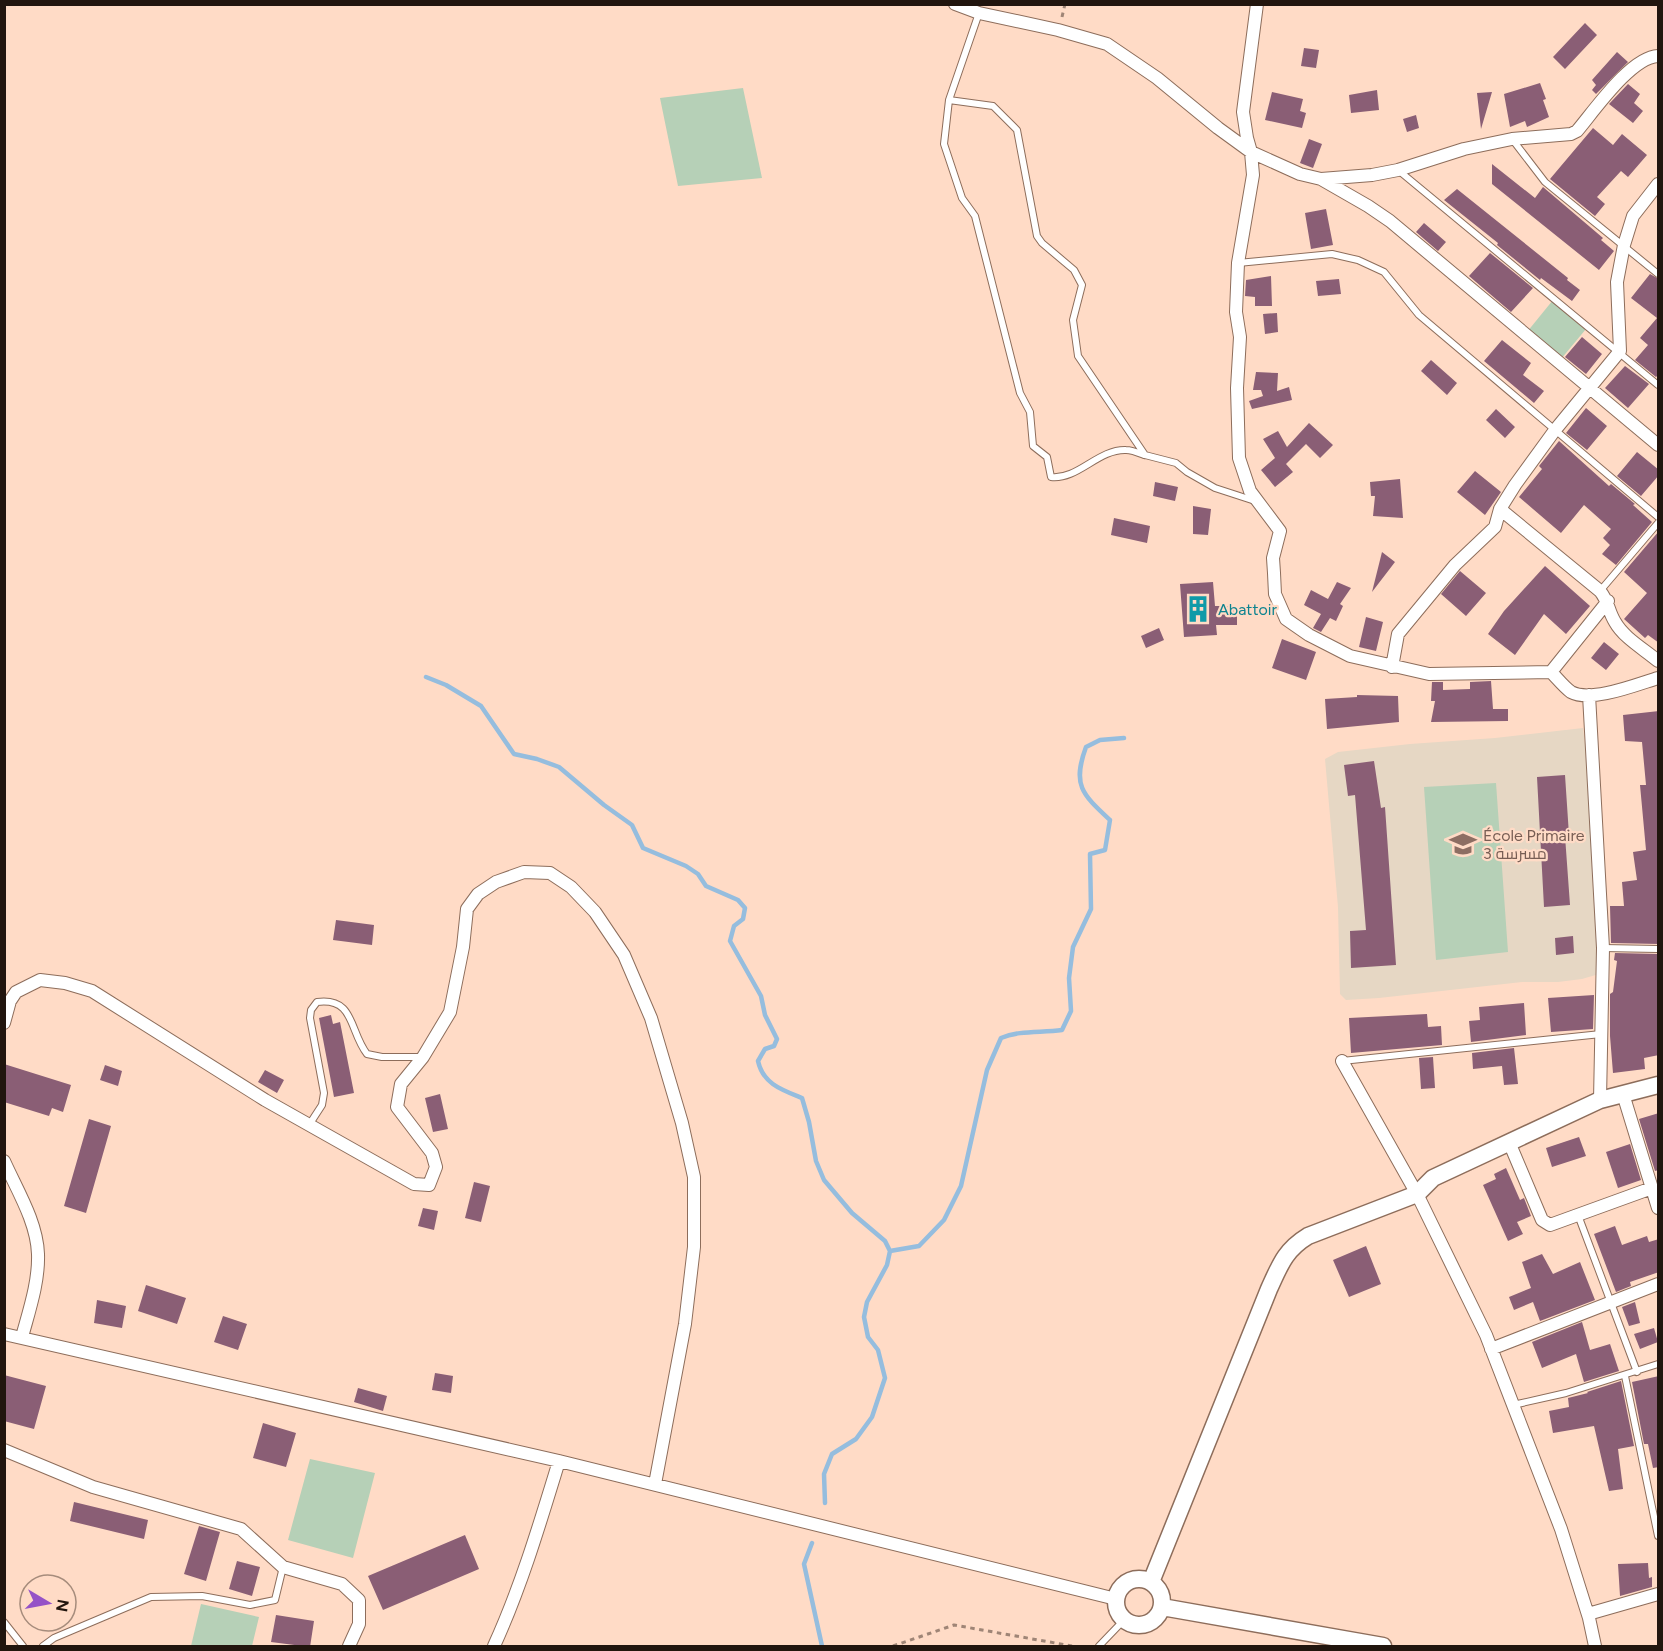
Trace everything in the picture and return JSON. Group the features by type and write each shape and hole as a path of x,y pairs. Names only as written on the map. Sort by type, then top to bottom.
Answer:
{"street":[{"path":"955,4 978,13 1058,30 1107,44 1157,78 1251,152 1300,174 1321,179 1368,206 1659,445"},
{"path":"1257,4 1243,112 1253,175 1238,263 1236,312 1240,337 1237,388 1239,458 1248,488 1280,531 1274,558 1275,594 1286,619 1350,656 1429,674 1551,672 1572,692 1589,695 1623,689 1659,678"},
{"path":"1321,179 1372,175 1398,170 1464,149 1512,139 1571,134 1627,73 1646,58 1659,56"},
{"path":"1392,666 1398,634 1455,565 1495,527 1500,509 1555,430 1620,351 1617,282 1624,245 1633,216 1659,184"},
{"path":"1500,509 1604,596 1613,620 1620,630 1659,661"},
{"path":"1551,672 1604,596"},
{"path":"1589,695 1603,948 1600,1100"},
{"path":"4,1023 10,1001 16,992 40,980 65,983 92,991 265,1100 414,1184 429,1185 436,1167 432,1153 397,1107 401,1084 423,1057 450,1012 463,947 467,909 478,894 496,882 524,872 550,873 571,887 595,912 624,955 651,1018 682,1123 694,1177 694,1247 685,1324 655,1484"},
{"path":"1342,1061 1417,1194 1491,1349 1561,1529 1588,1614 1595,1647"},
{"path":"1151,1582 1269,1289 1283,1257 1294,1244 1308,1236 1417,1194 1433,1178 1600,1100 1659,1085"},
{"path":"1623,1094 1659,1208"},
{"path":"1509,1142 1542,1220 1550,1225 1652,1188"},
{"path":"4,1161 32,1225 38,1253 36,1281 22,1337"},
{"path":"1491,1349 1610,1301 1659,1284"},
{"path":"4,1334 559,1461 1116,1599"},
{"path":"4,1450 93,1487 241,1529 283,1567 342,1584 359,1600 359,1624 349,1647"},
{"path":"494,1647 532,1545 559,1461"},
{"path":"1136,1579 1151,1582 1161,1593 1162,1607 1153,1621 1139,1625 1124,1620 1118,1611 1116,1599 1123,1586 1136,1579"},
{"path":"1588,1614 1659,1594"},
{"path":"1162,1607 1383,1647"}],"lane":[{"path":"978,13 949,100 944,144 962,198 975,216 1020,393 1030,412 1033,446 1047,457 1051,477 1061,478 1107,454 1125,450 1176,463 1215,488 1256,501"},
{"path":"949,100 993,106 1017,130 1037,236 1074,270 1082,285 1072,321 1078,356 1145,455"},
{"path":"1512,139 1545,182 1659,274"},
{"path":"1398,170 1659,385"},
{"path":"1238,263 1332,254 1358,260 1384,272 1419,315 1659,517"},
{"path":"1604,596 1659,523"},
{"path":"1603,948 1659,949"},
{"path":"309,1125 322,1105 324,1093 310,1018 317,1002 337,1003 346,1011 359,1044 367,1054 382,1057 423,1057"},
{"path":"1342,1061 1601,1034"},
{"path":"1578,1215 1636,1372"},
{"path":"1513,1405 1624,1376 1659,1364"},
{"path":"1624,1376 1659,1536"},
{"path":"43,1647 54,1638 151,1597 202,1596 250,1605 275,1600 283,1567"},
{"path":"1099,1647 1124,1620"},
{"path":"4,1622 23,1647"}],"path":[{"path":"893,1647 954,1625 1072,1647"}],"shaded area":[{"name":"École Primaire 3 مسرسة","path":"1583,728 1589,777 1599,974 1558,982 1522,982 1346,1000 1340,994 1338,907 1325,759 1338,752"}],"green space":[{"path":"743,88 762,178 678,186 660,98"},
{"path":"1553,300 1586,329 1561,359 1527,332"},
{"path":"1496,783 1508,952 1436,960 1424,787"},
{"path":"310,1459 375,1473 353,1558 288,1540"},
{"path":"201,1604 259,1617 252,1646 191,1646"}],"building":[{"path":"1585,23 1597,35 1565,69 1553,57"},
{"path":"1304,48 1319,50 1316,68 1301,66"},
{"path":"1617,52 1628,62 1596,94 1592,90 1596,85 1592,80"},
{"path":"1540,83 1549,117 1527,127 1525,121 1510,127 1504,94"},
{"path":"1628,84 1640,94 1634,103 1643,111 1633,123 1609,104"},
{"path":"1377,90 1379,110 1351,113 1349,95"},
{"path":"1272,92 1303,99 1300,111 1306,113 1302,128 1265,120"},
{"path":"1492,92 1481,129 1477,93"},
{"path":"1416,115 1419,128 1407,132 1403,119"},
{"path":"1593,128 1613,145 1622,134 1647,155 1628,177 1621,171 1597,197 1605,204 1595,216 1550,179"},
{"path":"1309,139 1322,144 1313,168 1300,163"},
{"path":"1492,164 1535,198 1543,187 1603,238 1601,240 1614,251 1599,270 1492,184"},
{"path":"1457,189 1568,278 1567,280 1580,290 1572,301 1541,278 1540,280 1444,200"},
{"path":"1326,209 1333,245 1311,249 1305,213"},
{"path":"1424,223 1446,242 1438,251 1416,232"},
{"path":"1490,253 1533,288 1511,312 1469,276"},
{"path":"1650,274 1659,279 1659,374 1656,377 1635,360 1648,345 1640,338 1657,318 1631,298"},
{"path":"1271,276 1272,306 1255,306 1255,297 1245,296 1246,280"},
{"path":"1339,279 1341,294 1318,296 1316,281"},
{"path":"1277,313 1278,332 1265,334 1263,314"},
{"path":"1582,337 1602,354 1586,374 1565,357"},
{"path":"1502,340 1531,363 1523,375 1544,391 1534,403 1484,361"},
{"path":"1431,360 1457,383 1447,395 1421,371"},
{"path":"1625,366 1649,384 1628,408 1605,388"},
{"path":"1256,372 1278,373 1277,391 1289,387 1292,400 1252,409 1249,401 1263,396 1261,390 1253,390"},
{"path":"1586,408 1607,426 1587,450 1566,433"},
{"path":"1496,409 1515,427 1505,438 1486,420"},
{"path":"1309,423 1333,445 1320,458 1306,444 1286,464 1293,472 1275,487 1261,470 1275,458 1263,439 1278,431 1287,447"},
{"path":"1559,441 1609,486 1611,484 1635,504 1633,505 1652,522 1616,565 1602,554 1610,545 1603,538 1611,529 1584,505 1561,533 1519,497 1542,469 1539,466"},
{"path":"1637,452 1659,470 1659,475 1641,496 1617,476"},
{"path":"1475,471 1501,492 1485,515 1457,492"},
{"path":"1400,479 1403,518 1373,516 1375,496 1371,496 1370,482"},
{"path":"1155,482 1178,487 1175,501 1153,496"},
{"path":"1193,506 1211,509 1208,535 1193,534"},
{"path":"1114,518 1150,526 1147,543 1111,535"},
{"path":"1659,531 1659,643 1648,635 1645,638 1624,619 1647,593 1624,572"},
{"path":"1382,552 1395,562 1372,592"},
{"path":"1545,566 1590,606 1566,634 1544,614 1515,655 1488,634 1504,611"},
{"path":"1460,571 1486,593 1466,616 1441,594"},
{"name":"Abattoir","path":"1213,582 1215,606 1237,606 1237,625 1216,625 1217,635 1184,637 1180,584"},
{"path":"1337,582 1351,588 1340,604 1343,606 1336,621 1330,618 1321,632 1313,628 1321,614 1304,605 1311,590 1328,599"},
{"path":"1366,617 1383,622 1376,651 1359,647"},
{"path":"1159,628 1164,640 1146,648 1141,636"},
{"path":"1282,639 1316,652 1306,680 1272,668"},
{"path":"1604,642 1619,654 1606,670 1591,658"},
{"path":"1491,681 1493,709 1508,709 1508,721 1431,722 1435,701 1431,701 1432,682 1443,682 1443,690 1470,689 1470,682"},
{"path":"1357,695 1398,696 1399,722 1327,729 1325,699 1357,697"},
{"path":"1659,711 1659,944 1611,943 1610,906 1624,906 1622,882 1637,880 1633,852 1646,850 1640,785 1646,785 1642,742 1625,741 1623,715"},
{"path":"1374,761 1381,808 1385,807 1396,965 1351,968 1350,931 1366,930 1355,795 1348,796 1344,765"},
{"path":"1565,775 1569,835 1565,836 1570,905 1544,907 1537,777"},
{"path":"336,920 374,925 372,945 333,940"},
{"path":"1573,936 1574,953 1556,955 1555,938"},
{"path":"1615,953 1659,954 1659,1055 1644,1058 1645,1069 1613,1073 1610,994 1613,992 1617,961 1614,960"},
{"path":"1594,995 1593,1029 1551,1032 1548,998"},
{"path":"1524,1003 1526,1035 1471,1042 1469,1021 1480,1020 1479,1007"},
{"path":"1427,1014 1428,1027 1441,1026 1442,1045 1351,1053 1349,1018"},
{"path":"331,1015 333,1024 340,1022 354,1093 334,1097 319,1018"},
{"path":"1514,1048 1518,1084 1504,1085 1502,1066 1473,1069 1472,1053"},
{"path":"1433,1057 1435,1088 1421,1089 1419,1058"},
{"path":"4,1064 71,1085 63,1112 52,1108 49,1116 4,1102"},
{"path":"105,1065 122,1071 118,1086 100,1080"},
{"path":"265,1070 284,1080 277,1093 258,1082"},
{"path":"440,1094 448,1129 433,1132 425,1098"},
{"path":"1659,1113 1659,1170 1655,1171 1639,1119"},
{"path":"89,1119 111,1126 86,1213 64,1206"},
{"path":"1579,1137 1586,1156 1552,1167 1546,1148"},
{"path":"1630,1144 1641,1180 1618,1188 1606,1152"},
{"path":"1506,1168 1520,1200 1524,1198 1531,1216 1517,1222 1523,1234 1508,1241 1483,1185 1496,1179 1494,1174"},
{"path":"474,1182 490,1186 481,1222 465,1218"},
{"path":"423,1208 438,1211 434,1230 418,1226"},
{"path":"1615,1226 1622,1245 1647,1236 1649,1242 1659,1239 1659,1272 1630,1282 1631,1286 1616,1292 1594,1234"},
{"path":"1366,1246 1381,1284 1349,1297 1333,1260"},
{"path":"1542,1254 1553,1274 1580,1262 1595,1300 1540,1321 1533,1302 1514,1310 1509,1297 1531,1288 1522,1262"},
{"path":"146,1285 186,1298 177,1324 138,1311"},
{"path":"97,1300 126,1306 122,1328 94,1323"},
{"path":"1635,1302 1640,1323 1629,1326 1622,1307"},
{"path":"223,1316 247,1324 238,1350 214,1342"},
{"path":"1582,1322 1590,1350 1610,1344 1619,1371 1584,1382 1576,1354 1542,1368 1532,1342"},
{"path":"1654,1328 1658,1342 1640,1349 1634,1334"},
{"path":"435,1373 453,1376 451,1393 432,1390"},
{"path":"4,1375 46,1386 34,1429 4,1421"},
{"path":"1659,1376 1659,1467 1653,1468 1648,1444 1644,1444 1632,1382"},
{"path":"1621,1381 1634,1446 1618,1449 1623,1489 1609,1491 1594,1426 1553,1433 1549,1411 1569,1407 1568,1398"},
{"path":"358,1388 387,1396 383,1411 354,1402"},
{"path":"263,1423 296,1433 286,1467 253,1458"},
{"path":"74,1502 148,1520 144,1539 70,1521"},
{"path":"199,1526 220,1532 206,1581 184,1574"},
{"path":"465,1535 479,1569 383,1610 368,1576"},
{"path":"237,1561 260,1567 252,1596 229,1589"},
{"path":"1648,1563 1652,1587 1620,1596 1618,1564"},
{"path":"276,1615 314,1621 310,1647 271,1642"}],"waterway":[{"path":"426,677 446,685 481,706 514,754 559,767 632,825 643,848 686,866 698,874 706,886 738,900 745,908 743,919 734,926 730,941 761,996 765,1015 777,1039 774,1046 765,1049 758,1061 761,1069 774,1085 802,1098 816,1161 824,1180 852,1213 885,1241 890,1251 887,1265 867,1302 864,1317 868,1337 878,1350 885,1378 872,1417 856,1439 832,1454 824,1474 825,1503"},
{"path":"890,1251 919,1246 944,1220 961,1186 987,1070 1001,1038 1023,1033 1062,1030 1071,1011 1069,978 1073,947 1091,909 1090,854 1105,850 1110,820 1092,803 1082,788 1080,780 1082,760 1086,747 1100,740 1124,738"},
{"path":"812,1543 804,1564 822,1646"}],"place":[{"name":"Abattoir","path":"1198,609"},
{"name":"École Primaire 3 مسرسة","path":"1463,844"}]}
